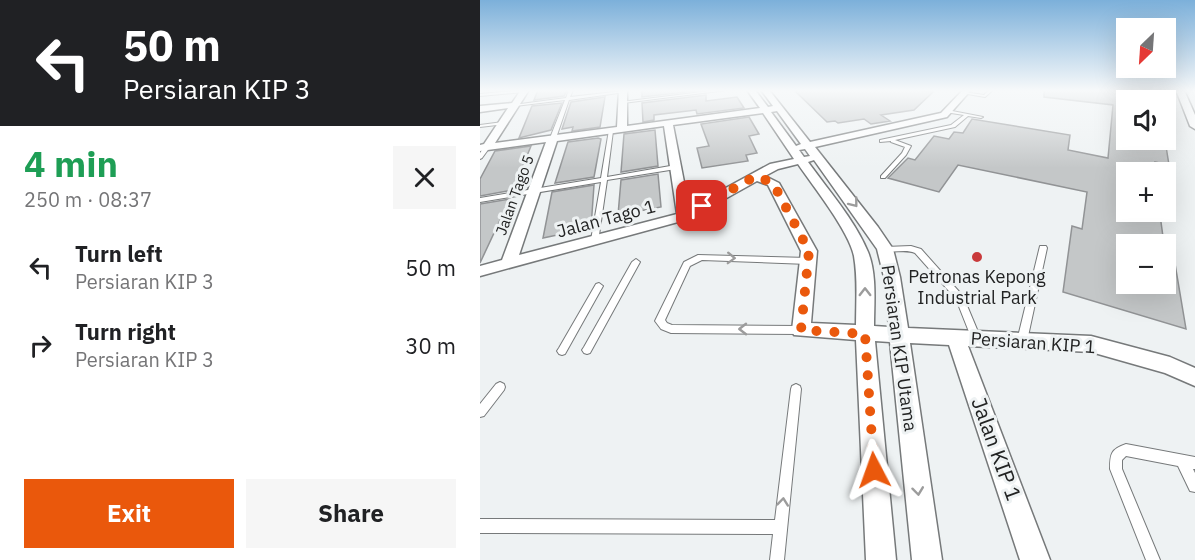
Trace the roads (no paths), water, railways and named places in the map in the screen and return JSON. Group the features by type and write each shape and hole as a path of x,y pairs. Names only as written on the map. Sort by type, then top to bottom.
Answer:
{"street":[{"path":"483,148 508,116"},
{"path":"622,116 622,129"},
{"path":"483,148 724,116"},
{"path":"770,116 806,153"},
{"path":"783,116 806,153"},
{"name":"Jalan Tago 1","path":"480,271 684,216 774,166 806,153 940,116"},
{"path":"668,123 684,216"},
{"name":"Jalan Tago 5","path":"508,264 553,138"},
{"name":"Persiaran KIP Utama","path":"806,153 861,212 885,249 892,277 927,560"},
{"name":"Persiaran KIP Utama","path":"806,153 861,253 865,279 865,334 880,560"},
{"path":"756,176 773,183 809,251 801,330"},
{"name":"Persiaran KIP 1","path":"801,330 1092,344 1170,366 1195,377"},
{"name":"Jalan KIP 1","path":"966,338 1035,560"}],"lane":[{"path":"553,138 561,116"},
{"path":"882,177 904,154 908,146 885,141 953,126 966,116"},
{"path":"975,116 981,117"},
{"path":"480,126 503,123"},
{"path":"595,240 611,131"},
{"path":"480,157 483,148"},
{"path":"480,200 676,167"},
{"path":"885,249 911,248 918,251 960,297 966,338"},
{"path":"1022,341 1043,249"},
{"path":"801,330 671,329 664,327 660,321 687,264 692,260 701,257 808,261"},
{"path":"587,351 636,262"},
{"path":"562,351 600,286"},
{"path":"480,412 500,387"},
{"path":"777,560 796,389"},
{"path":"1153,560 1116,469 1116,458 1120,452 1126,450 1189,462 1195,486"},
{"path":"480,526 781,527"}],"place":[{"name":"Petronas Kepong Industrial Park","path":"977,257"}]}
